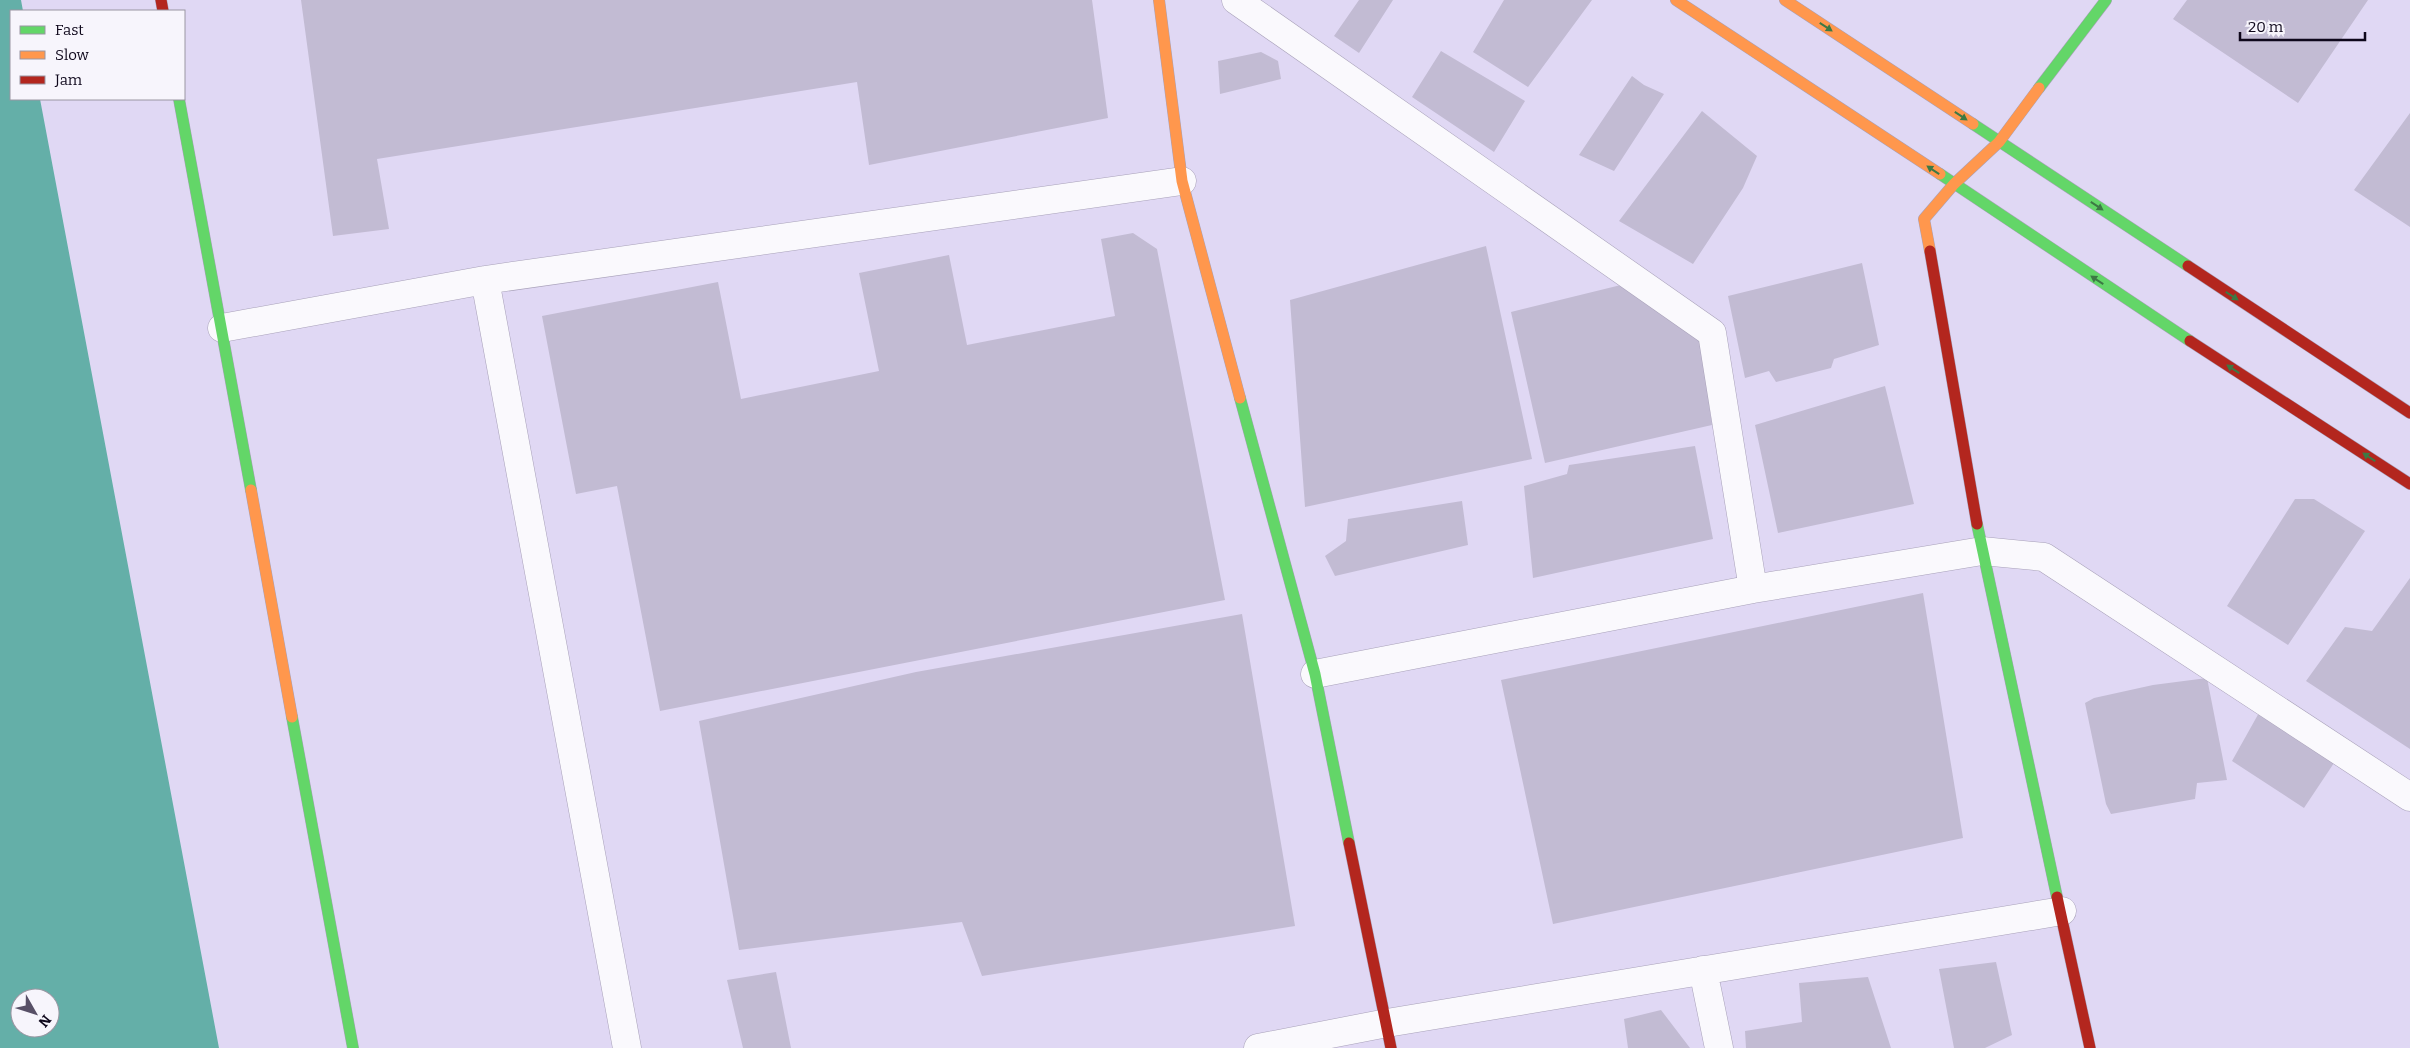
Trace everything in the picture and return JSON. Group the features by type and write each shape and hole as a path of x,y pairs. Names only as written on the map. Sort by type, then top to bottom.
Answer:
{"street":[{"path":"1160,0 1182,180 1316,674 1389,1036"},
{"path":"1236,0 1712,333 1753,589"},
{"path":"1676,0 2086,273 2410,484"},
{"path":"1785,0 2410,413"},
{"path":"2090,1048 2062,911 1982,551 1924,219 1954,184 1999,142 2106,0"},
{"path":"179,100 353,1048"},
{"path":"222,328 485,280 1182,180"},
{"path":"485,280 627,1048"},
{"path":"1316,674 1753,589 1982,551 2044,557 2410,797"},
{"path":"1258,1048 1389,1036 1703,970 2062,911"},
{"path":"1703,970 1719,1048"}],"shaded area":[{"path":"0,0 21,0 23,10 10,10 10,100 40,100 219,1048 0,1048"}],"building":[{"path":"301,0 1092,0 1108,118 869,165 857,82 377,159 389,229 333,236"},
{"path":"1359,0 1393,0 1359,53 1334,36"},
{"path":"1504,0 1592,0 1528,87 1473,52"},
{"path":"2187,0 2368,0 2298,103 2173,19"},
{"path":"1441,51 1525,101 1494,152 1412,97"},
{"path":"1261,52 1278,61 1281,79 1220,94 1218,61"},
{"path":"1632,76 1644,85 1664,94 1614,171 1579,155"},
{"path":"1702,111 1757,156 1743,188 1693,264 1619,221"},
{"path":"2410,113 2410,227 2354,190"},
{"path":"1133,233 1157,249 1225,600 660,711 617,486 576,494 542,316 718,282 741,399 879,371 859,273 949,255 967,345 1115,316 1101,239"},
{"path":"1486,246 1532,459 1305,507 1290,300"},
{"path":"1862,263 1879,345 1834,359 1831,368 1776,382 1769,371 1745,378 1728,296"},
{"path":"1625,284 1698,323 1712,425 1545,463 1511,312"},
{"path":"1885,386 1914,504 1778,533 1755,425"},
{"path":"1695,446 1713,539 1533,578 1524,486 1567,474 1569,465"},
{"path":"2295,499 2314,499 2365,531 2288,645 2227,606"},
{"path":"1462,501 1468,545 1335,576 1325,556 1346,541 1348,519"},
{"path":"2410,578 2410,749 2306,681 2345,627 2372,631"},
{"path":"1923,593 1963,838 1553,924 1501,680"},
{"path":"1242,614 1295,926 982,976 962,922 739,950 699,721 916,672"},
{"path":"2207,678 2227,780 2197,783 2195,799 2111,814 2106,804 2085,703 2094,698 2153,685"},
{"path":"2260,711 2336,760 2304,808 2232,761"},
{"path":"1996,962 2012,1035 1985,1048 1954,1048 1939,969"},
{"path":"776,972 791,1048 743,1048 727,980"},
{"path":"1868,977 1891,1048 1746,1048 1745,1031 1802,1022 1799,983"},
{"path":"1661,1010 1690,1048 1628,1048 1624,1019"}],"traffic: fast":[{"path":"2039,88 2106,0"},
{"path":"179,100 251,490"},
{"path":"1973,124 2188,266"},
{"path":"1940,174 2190,341"},
{"path":"1240,398 1315,674 1349,843"},
{"path":"1977,524 2057,897"},
{"path":"292,717 353,1048"}],"traffic: slow":[{"path":"1159,0 1182,181 1240,398"},
{"path":"1676,0 1940,174"},
{"path":"1785,0 1973,124"},
{"path":"1930,251 1924,219 1954,184 1999,142 2039,88"},
{"path":"251,490 292,717"}],"traffic: jam":[{"path":"161,0 163,10"},
{"path":"1930,251 1977,524"},
{"path":"2188,266 2410,413"},
{"path":"2190,341 2410,484"},
{"path":"1349,843 1391,1048"},
{"path":"2057,897 2090,1048"}]}
